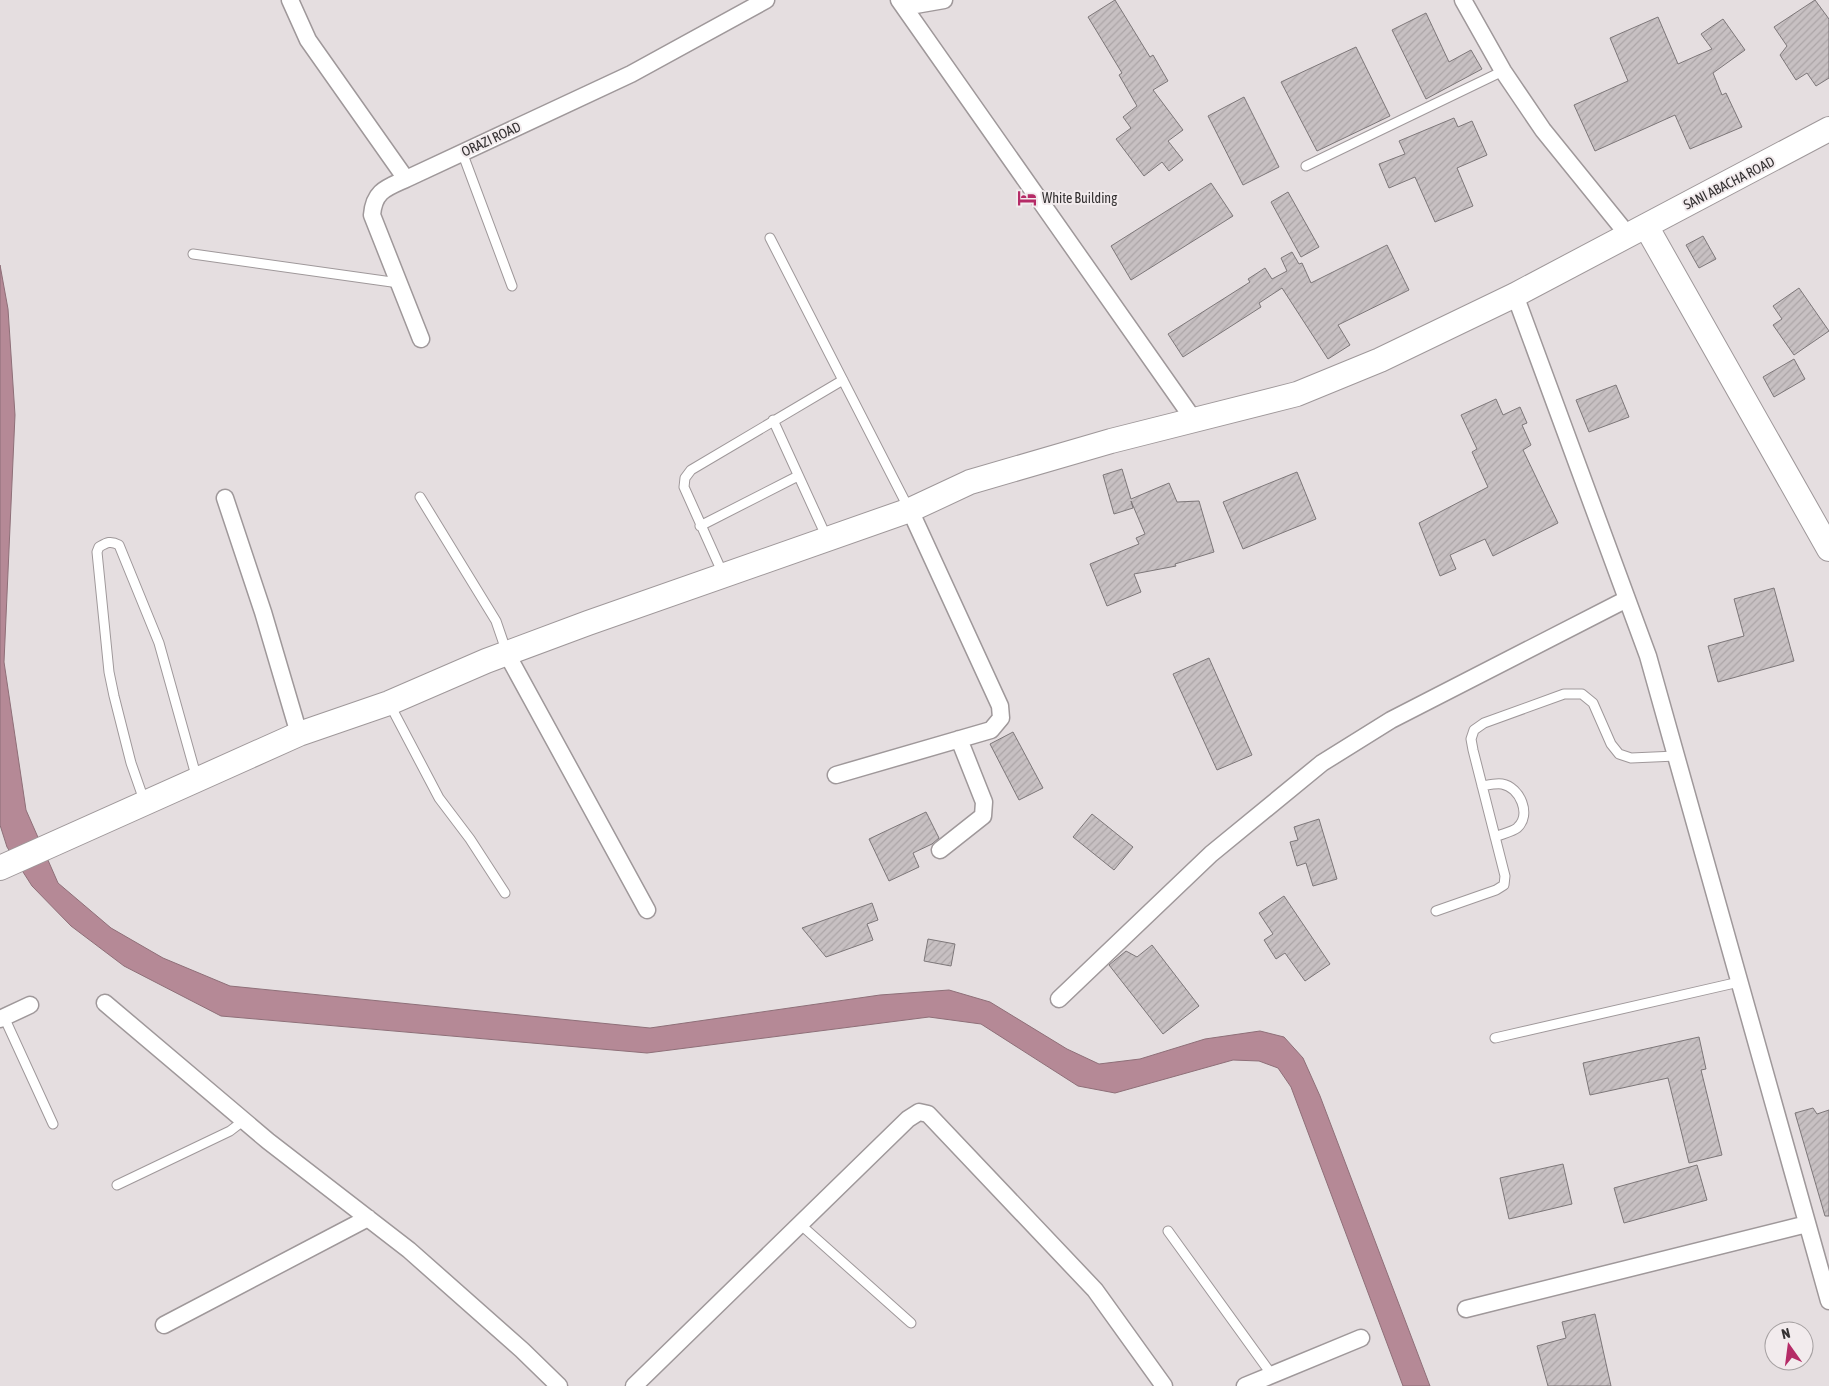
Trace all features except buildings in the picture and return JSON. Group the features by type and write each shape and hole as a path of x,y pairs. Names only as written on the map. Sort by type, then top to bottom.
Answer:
{"street":[{"path":"290,0 308,40 406,179"},
{"name":"ORAZI ROAD","path":"421,339 372,215 373,202 383,190 631,74 766,0"},
{"path":"944,0 901,4 1194,420"},
{"path":"1463,0 1503,71 1543,130 1637,230 1829,549"},
{"name":"SANI ABACHA ROAD","path":"6,866 299,734 389,702 486,661 910,510 970,482 1111,441 1297,394 1380,360 1514,296 1829,129"},
{"path":"1514,296 1648,656 1829,1301"},
{"path":"224,498 263,612 299,734"},
{"path":"836,775 991,730 1002,718 1000,706 910,510"},
{"path":"1059,1000 1211,854 1322,763 1391,720 1627,599"},
{"path":"508,654 646,910"},
{"path":"940,850 982,816 984,802 959,739"},
{"path":"104,1004 243,1120 410,1250 522,1350 559,1386"},
{"path":"2,1018 30,1005"},
{"path":"634,1386 801,1225 908,1118 919,1112 928,1114 1095,1290 1164,1386"},
{"path":"164,1325 368,1218"},
{"path":"1466,1309 1807,1224"},
{"path":"1244,1386 1361,1338"}],"lane":[{"path":"1306,166 1503,71"},
{"path":"462,152 512,286"},
{"path":"770,238 910,510"},
{"path":"193,254 398,283"},
{"path":"724,576 684,487 685,478 691,470 843,380"},
{"path":"773,420 828,540"},
{"path":"700,526 798,476"},
{"path":"420,497 496,622 508,654"},
{"path":"145,803 131,763 109,672 97,552 98,547 108,542 119,545 159,643 197,780"},
{"path":"1436,911 1496,890 1504,885 1505,876 1471,740 1474,730 1484,723 1564,694 1582,694 1593,703 1612,744 1619,754 1631,758 1676,756"},
{"path":"389,702 439,798 470,839 505,893"},
{"path":"1482,786 1502,784 1510,787 1518,795 1524,806 1524,818 1517,828 1495,837"},
{"path":"1495,1038 1739,982"},
{"path":"2,1018 53,1124"},
{"path":"117,1185 230,1131 243,1120"},
{"path":"801,1225 911,1323"},
{"path":"1168,1231 1272,1375"}],"shaded area":[{"path":"0,265 8,309 15,415 4,662 26,810 58,883 111,928 163,958 230,986 650,1028 880,995 949,990 990,1002 1067,1049 1099,1064 1140,1059 1205,1039 1260,1031 1284,1037 1303,1058 1320,1096 1430,1386 1403,1386 1291,1087 1278,1068 1259,1061 1233,1060 1115,1093 1078,1086 981,1024 929,1017 647,1053 221,1016 124,966 71,926 32,886 7,847 0,825"}],"place":[{"name":"White Building","path":"1027,198"}]}
